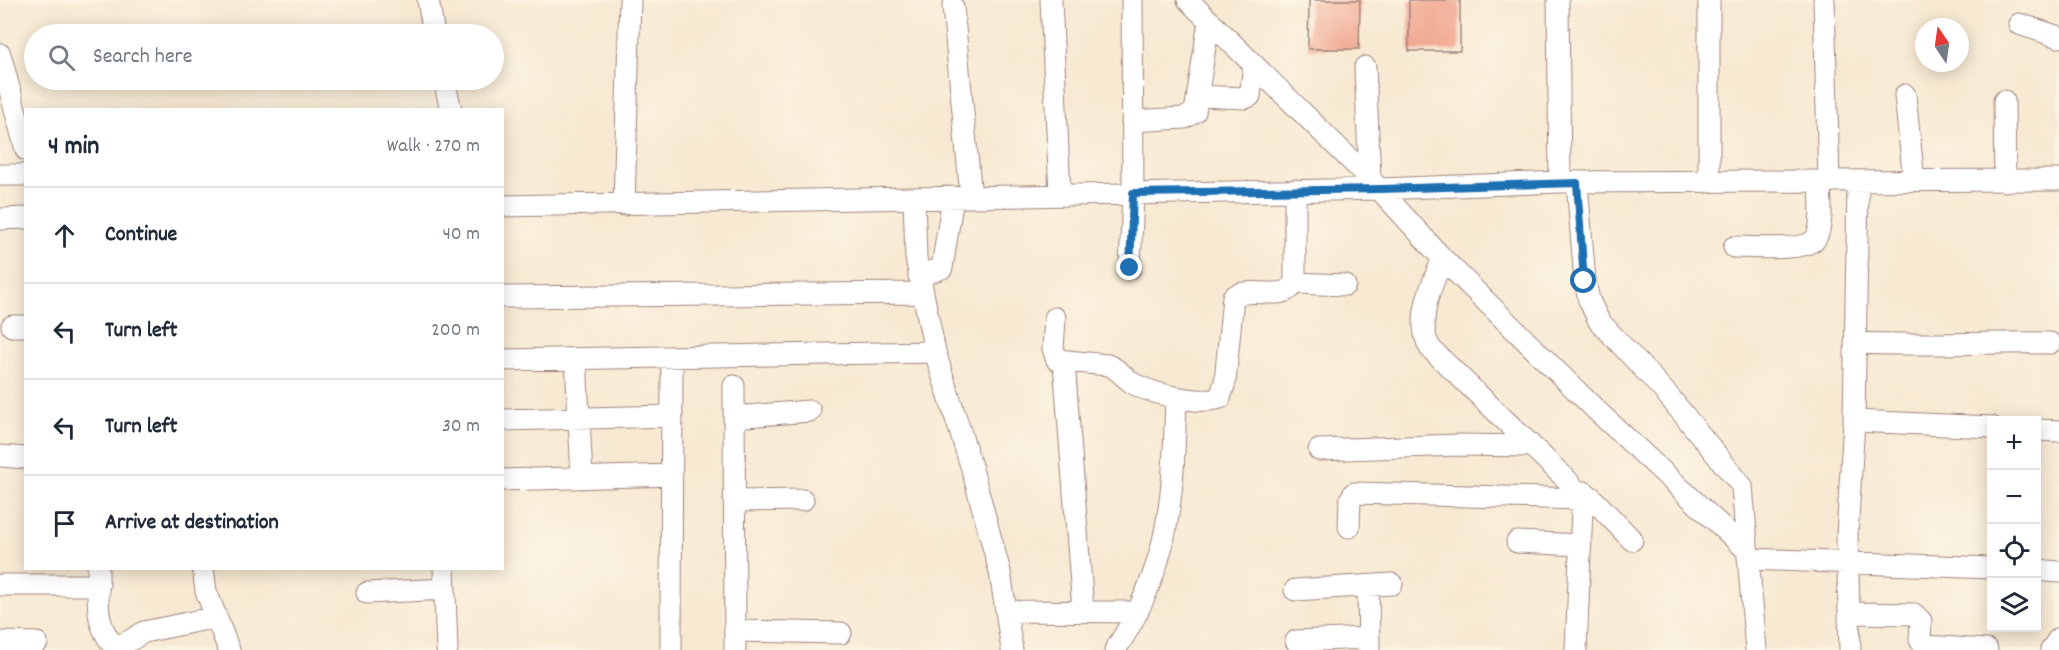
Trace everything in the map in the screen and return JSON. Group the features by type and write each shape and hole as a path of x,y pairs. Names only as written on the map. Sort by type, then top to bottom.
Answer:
{"street":[{"path":"428,0 432,24"},
{"path":"624,204 630,0"},
{"path":"1051,0 1060,194"},
{"path":"1130,268 1133,193 1132,0"},
{"path":"1188,0 1375,184 1443,259 1596,410 1749,555 1987,568"},
{"path":"1558,0 1569,183 1589,300 1608,333 1666,393 1736,476 1744,498 1756,650"},
{"path":"1709,0 1709,182"},
{"path":"1734,247 1797,246 1816,238 1825,182 1824,0"},
{"path":"504,297 921,284 942,268 962,197 953,7"},
{"path":"1132,121 1191,116 1195,112 1209,21"},
{"path":"2019,24 2059,38"},
{"path":"0,54 24,143"},
{"path":"1198,96 1245,98 1250,96 1254,65"},
{"path":"1365,67 1375,184"},
{"path":"446,90 450,108"},
{"path":"1905,95 1914,181"},
{"path":"2004,101 2005,181"},
{"path":"0,175 24,175"},
{"path":"504,206 1295,190 1375,184 2059,180"},
{"path":"1850,650 1847,535 1854,421 1858,182"},
{"path":"1055,318 1053,355 1064,362 1108,365 1116,368 1135,385 1176,396 1213,400 1223,394 1233,297 1239,293 1249,292 1285,292 1291,290 1295,283 1295,190"},
{"path":"914,198 921,284 934,352 979,494 1008,611 1012,650"},
{"path":"0,219 24,218"},
{"path":"1443,259 1428,300 1425,338 1430,348 1578,495 1581,545 1576,650"},
{"path":"1295,283 1345,285"},
{"path":"1855,343 1920,346 1982,341 2050,343"},
{"path":"504,360 934,352"},
{"path":"671,650 672,358"},
{"path":"576,359 582,478"},
{"path":"1064,362 1083,610"},
{"path":"734,386 736,640 841,633"},
{"path":"1115,650 1138,612 1158,564 1168,520 1173,479 1176,396"},
{"path":"734,417 810,411"},
{"path":"504,420 672,416"},
{"path":"1854,421 1987,427"},
{"path":"2041,430 2059,431"},
{"path":"1319,450 1450,445 1530,446"},
{"path":"0,456 24,458"},
{"path":"504,480 672,475"},
{"path":"1349,527 1350,500 1354,493 1578,495 1591,497 1632,540"},
{"path":"734,501 803,500"},
{"path":"1517,542 1581,545"},
{"path":"203,570 207,591 229,650"},
{"path":"2041,570 2059,572"},
{"path":"0,585 98,577 100,625 107,644 126,642 144,632 216,617"},
{"path":"367,593 445,579 447,650"},
{"path":"1295,590 1392,584"},
{"path":"1296,641 1369,644 1368,586"},
{"path":"1008,611 1138,612"},
{"path":"1849,613 1914,614 1921,621 1920,640 1924,646 1987,650"},
{"path":"2051,650 2059,638"},
{"path":"0,642 36,644"}],"building":[{"path":"1309,0 1360,0 1359,49 1308,49"},
{"path":"1409,0 1460,0 1460,51 1409,51"}],"route":[{"path":"1130,268 1133,193 1380,189 1560,182 1577,183 1584,281"}]}
